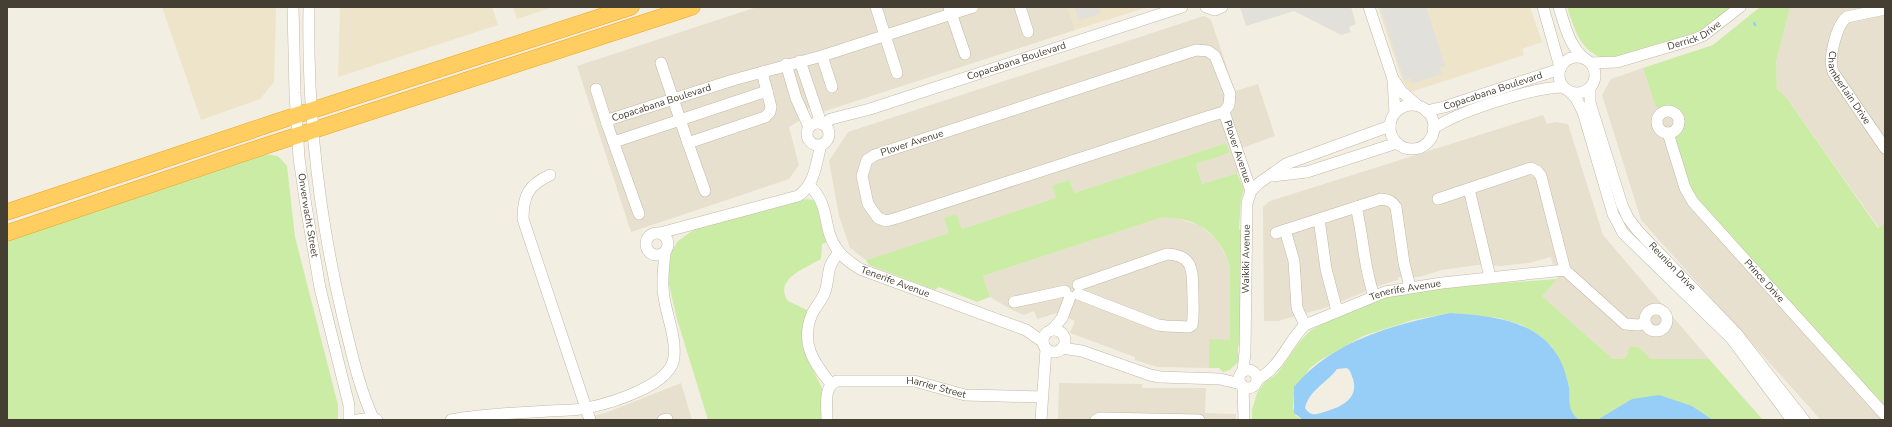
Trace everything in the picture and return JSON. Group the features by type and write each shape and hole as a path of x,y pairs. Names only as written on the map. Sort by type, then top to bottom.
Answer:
{"highway":[{"path":"7,212 630,7"},
{"path":"7,233 313,130 692,7"}],"street":[{"name":"Onverwacht Street","path":"293,7 293,56 305,113 313,130 318,179 336,286 354,362 366,402 375,419"},
{"name":"Onverwacht Street","path":"309,7 309,57 305,113 298,136 306,206 320,288 349,406 349,420"},
{"path":"876,7 884,36 897,72"},
{"name":"Copacabana Boulevard","path":"639,214 607,124 611,119 786,64 822,56 884,36 950,11 972,7"},
{"path":"1020,7 1028,32"},
{"name":"Copacabana Boulevard","path":"825,126 851,115 1182,7"},
{"path":"1205,7 1214,10 1222,7"},
{"path":"1369,7 1393,79 1395,113 1390,126 1393,137 1397,143 1403,147 1418,148 1429,140 1433,129 1432,119 1422,108 1402,92 1393,79"},
{"path":"1543,7 1560,68 1559,79 1567,90 1583,93 1593,83 1595,70 1589,62 1580,55 1569,37 1559,7"},
{"name":"Derrick Drive","path":"1589,62 1611,63 1704,35 1740,7"},
{"name":"Chamberlain Drive","path":"1885,10 1847,17 1843,20 1839,27 1830,62 1833,72 1885,148"},
{"path":"950,11 965,54"},
{"name":"Plover Avenue","path":"1196,50 1208,51 1215,56 1230,94 1229,105 1224,112 886,221 878,218 868,204 862,176 867,160 875,155 1196,50"},
{"name":"Derrick Drive","path":"1593,83 1613,67 1643,54"},
{"path":"822,56 832,87"},
{"path":"1560,68 1570,58 1579,57 1589,62"},
{"path":"800,61 825,126 828,140 821,145 815,145 810,142"},
{"path":"661,63 704,191"},
{"path":"786,64 796,98 809,127 807,136 815,163"},
{"name":"Copacabana Boulevard","path":"1422,108 1444,107 1560,68"},
{"path":"688,143 765,117 770,112 771,106 762,72"},
{"name":"Reunion Drive","path":"1593,83 1590,103 1628,218 1638,231 1736,333 1804,420"},
{"path":"596,88 607,124"},
{"name":"Copacabana Boulevard","path":"1433,129 1451,117 1537,90 1567,90"},
{"name":"Reunion Drive","path":"1567,90 1576,98 1583,112 1613,214 1620,228 1652,262 1731,338 1792,420"},
{"path":"614,142 767,91"},
{"path":"1395,113 1403,106 1422,108"},
{"name":"Plover Avenue","path":"1224,112 1251,191"},
{"path":"809,127 814,123 825,126"},
{"path":"1251,191 1258,182 1270,176 1286,164 1390,126"},
{"name":"Prince Drive","path":"1668,132 1686,188 1693,202 1885,414"},
{"path":"1270,176 1307,172 1397,143"},
{"path":"662,274 646,245 646,240 650,235 691,226 798,196 809,185 821,145"},
{"path":"1438,199 1531,168 1537,171 1541,176 1565,270 1625,324 1632,325 1645,323"},
{"path":"550,175 538,181 530,189 525,198 523,219 590,420"},
{"name":"Tenerife Avenue","path":"809,185 816,192 824,206 829,232 839,252 860,269 1082,351 1160,377 1220,379 1248,378 1272,367 1297,332 1306,325 1374,296 1410,287 1490,277 1565,270"},
{"path":"1469,189 1490,277"},
{"name":"Waikiki Avenue","path":"1245,414 1248,378 1245,352 1247,203 1251,191"},
{"path":"1306,325 1297,308 1294,261 1281,231 1381,199 1393,202 1396,208 1404,263 1410,287"},
{"path":"1356,208 1361,228 1362,249 1367,278 1374,296"},
{"path":"1319,219 1326,269 1336,311"},
{"path":"652,254 659,255 691,226"},
{"path":"451,420 478,415 586,408 635,392 658,382 668,372 674,357 673,339 664,297 662,274 666,248 664,235 660,233"},
{"path":"827,420 828,390 831,384 814,363 811,356 808,337 812,315 824,293 829,266 839,252"},
{"path":"1014,302 1073,292 1167,254 1177,254 1183,257 1192,269 1192,325 1182,326 1158,324 1073,292"},
{"path":"1041,420 1042,396 1046,368 1054,340 1073,292"},
{"name":"Harrier Street","path":"831,384 840,380 914,381 965,395 1042,396"},
{"path":"1096,420 1100,418 1199,420"},
{"path":"357,420 375,419"}],"shaded area":[{"path":"162,7 276,7 274,82 260,99 201,120"},
{"path":"340,7 492,7 498,25 338,77"},
{"path":"513,7 553,7 517,19"},
{"path":"757,7 1068,7 1075,30 819,113 811,106 799,117 799,121 789,127 799,165 789,179 631,232 577,66"},
{"path":"1067,7 1148,7 1075,30"},
{"path":"1074,7 1099,7 1101,13 1079,21"},
{"path":"1240,7 1351,7 1356,24 1349,27 1351,32 1341,35 1294,11 1246,26"},
{"path":"1378,7 1530,7 1542,42 1522,49 1524,55 1411,92 1402,80"},
{"path":"1380,7 1426,7 1445,66 1440,68 1442,74 1412,84 1410,78 1404,80"},
{"path":"1790,7 1885,7 1885,223 1879,228 1786,97 1777,89 1776,62"},
{"path":"1204,16 1211,20 1235,91 1258,84 1275,136 1237,150 1243,171 1202,184 1196,164 1230,153 1226,143 1074,193 1070,180 1052,185 1057,198 962,229 956,215 950,233 866,260 850,248 839,216 829,161 848,132"},
{"path":"1643,68 1655,105 1662,109 1673,109 1678,113 1682,124 1676,133 1885,420 1821,420 1641,220 1602,95 1611,79"},
{"path":"1543,115 1547,124 1556,122 1568,124 1603,235 1709,359 1651,359 1640,348 1626,358 1613,359 1542,296 1557,280 1551,257 1529,263 1501,266 1478,265 1442,270 1419,277 1398,277 1398,280 1381,285 1328,307 1278,321 1264,321 1263,207 1270,201"},
{"path":"1160,218 1176,218 1199,225 1217,240 1228,260 1230,268 1230,340 1209,340 1209,368 1157,367 1135,360 1135,357 1070,333 1075,321 1057,313 1037,319 1034,311 1024,315 990,297 983,276"},
{"path":"681,383 692,420 578,420 608,412"},
{"path":"1059,383 1142,384 1142,388 1206,388 1205,413 1236,414 1236,420 1058,420"}],"green space":[{"path":"1567,7 1731,7 1703,30 1606,59 1597,56 1584,46 1576,32"},
{"path":"1760,7 1790,7 1776,62 1777,89 1786,97 1878,228 1885,223 1885,409 1699,201 1689,186 1673,135 1681,127 1680,116 1673,109 1660,109 1655,105 1643,68 1713,45"},
{"path":"1226,143 1230,153 1196,164 1202,184 1237,173 1244,189 1241,199 1239,229 1242,231 1241,346 1238,346 1238,362 1230,370 1223,372 1219,368 1209,368 1209,339 1230,340 1230,268 1221,245 1214,236 1205,229 1185,220 1160,218 983,276 990,297 977,302 939,287 935,290 869,265 866,260 949,233 944,218 956,214 962,229 1056,198 1052,185 1070,180 1074,193"},
{"path":"264,154 278,156 287,166 295,237 338,405 338,420 7,420 7,240"},
{"path":"806,199 813,200 818,204 827,242 822,244 821,259 793,275 785,286 784,293 788,301 809,311 810,364 824,392 823,420 708,420 677,319 667,276 670,254 678,241 695,229"},
{"path":"1557,280 1542,296 1613,359 1626,358 1630,346 1640,348 1651,359 1709,359 1763,420 1713,420 1692,406 1632,399 1597,420 1580,420 1572,414 1569,406 1569,386 1552,347 1540,336 1522,325 1499,318 1450,313 1413,320 1363,336 1319,361 1309,369 1294,394 1293,407 1296,416 1303,420 1252,420 1252,410 1257,393 1265,382 1277,374 1300,341 1311,330 1324,323 1385,298 1427,289"}],"water":[{"path":"1450,313 1485,316 1519,324 1534,332 1547,342 1557,355 1569,385 1569,401 1571,410 1580,420 1303,420 1294,413 1294,387 1327,357 1345,346 1365,337 1386,329","holes":["1337,369 1348,369 1351,373 1354,386 1351,397 1337,408 1318,414 1308,412 1305,408 1314,391"]},
{"path":"1659,395 1692,406 1713,420 1597,420 1632,399"}]}
